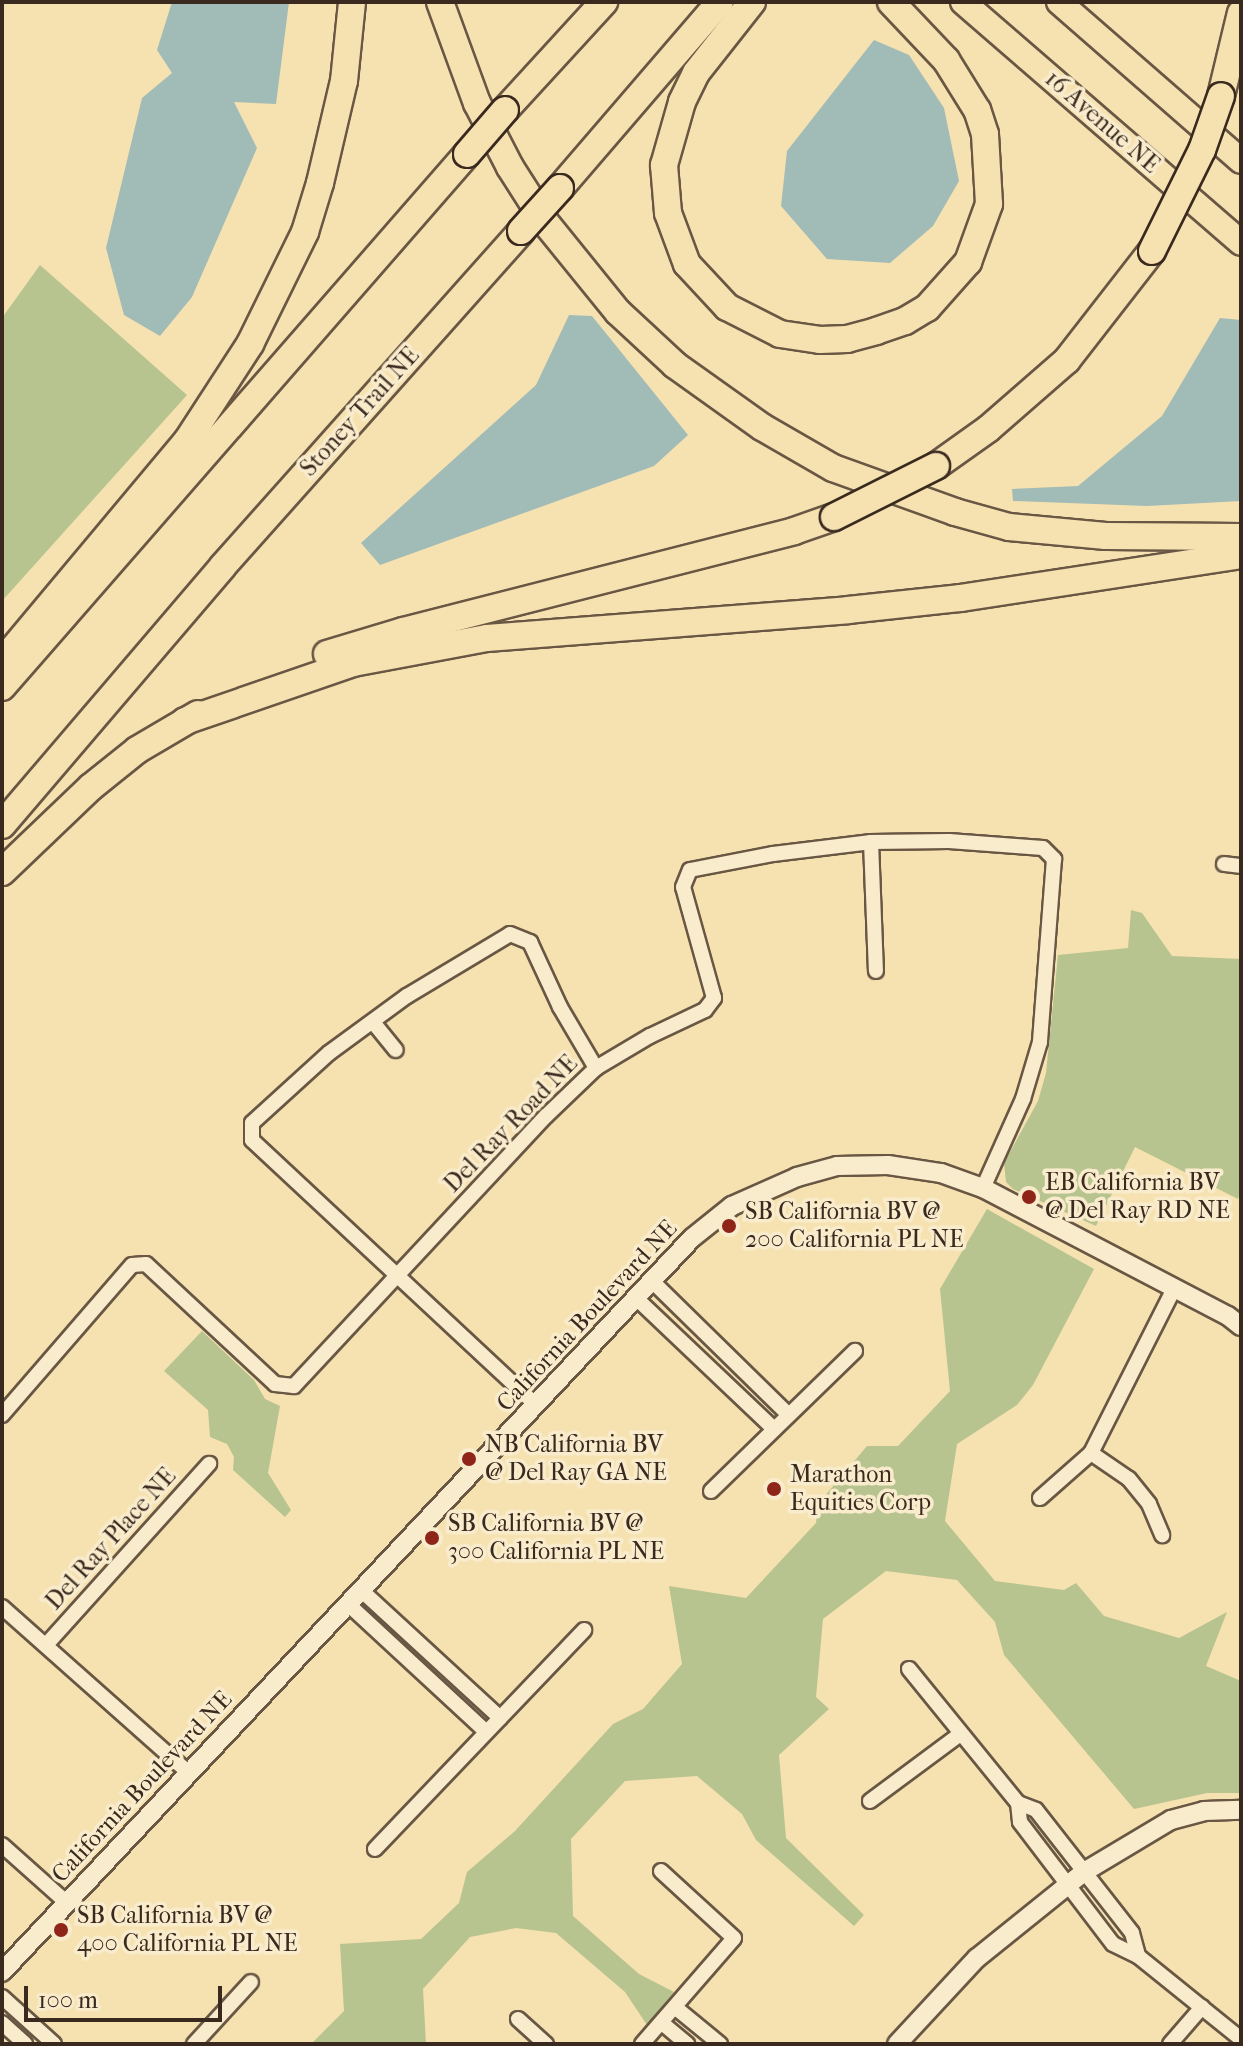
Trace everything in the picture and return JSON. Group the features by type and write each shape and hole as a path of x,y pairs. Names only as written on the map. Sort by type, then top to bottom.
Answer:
{"highway":[{"path":"2,662 187,441 250,344 305,232 320,183 344,81 352,2"},
{"path":"440,2 477,103 510,167 545,222 618,312 675,365 762,427 833,468 955,512 1009,527 1106,536 1241,537"},
{"path":"502,105 580,2"},
{"path":"2,687 438,187 464,148 604,2"},
{"name":"Stoney Trail NE","path":"2,825 223,566 560,188 720,2"},
{"path":"752,2 696,73 677,114 664,165 668,213 687,264 727,307 780,334 820,340 847,339 876,331 905,321 927,308 968,262 989,204 985,134 977,110 946,60 891,2"},
{"name":"16 Avenue NE","path":"963,2 1241,243"},
{"path":"1059,2 1241,161"},
{"path":"2,872 91,787 137,750 266,679 343,648 794,531 834,517 936,466 1001,419 1067,360 1106,314 1152,251 1202,150 1221,96 1241,13"},
{"path":"185,721 353,663 487,638 876,607 1139,573 1241,555"}],"street":[{"name":"Del Ray Road NE","path":"2,1415 132,1265 146,1264 275,1384 294,1386 546,1116 596,1068 650,1036 705,1010 714,998 683,887 690,870 773,854 871,842 949,841 1043,848 1054,859 1040,1042 1023,1099 983,1188"},
{"path":"871,842 876,971"},
{"path":"1224,864 1241,866"},
{"path":"535,1404 252,1140 252,1123 329,1053 407,996 510,934 530,942 560,1007 596,1068"},
{"path":"373,1022 396,1050"},
{"name":"California Boulevard NE","path":"2,1972 692,1238 732,1206 797,1177 837,1166 888,1165 941,1173 983,1188 1241,1326"},
{"path":"652,1281 787,1413"},
{"path":"1040,1498 1091,1453 1174,1289"},
{"path":"636,1298 773,1428"},
{"path":"711,1491 787,1413 855,1351"},
{"path":"1091,1453 1129,1479 1149,1504 1162,1535"},
{"name":"Del Ray Place NE","path":"46,1645 209,1464"},
{"path":"361,1590 500,1718"},
{"path":"348,1604 486,1732"},
{"path":"2,1607 189,1773"},
{"path":"375,1849 584,1630"},
{"path":"909,1669 959,1735 1018,1803 1036,1810 1132,1933 1138,1956"},
{"path":"870,1801 959,1735"},
{"path":"1018,1803 1020,1822 1113,1944 1138,1956 1241,2039"},
{"path":"897,2044 977,1958 1084,1872 1171,1820 1204,1811 1241,1810"},
{"path":"2,1845 66,1902"},
{"path":"642,2044 734,1938 661,1871"},
{"path":"194,2044 251,1982"},
{"path":"2,1997 54,2044"},
{"path":"1170,2044 1202,2007"},
{"path":"676,2008 720,2044"},
{"path":"518,2019 546,2044"},
{"path":"2,2023 25,2044"},
{"path":"662,2023 687,2044"}],"green space":[{"path":"40,265 187,395 2,601 2,318"},
{"path":"1131,910 1142,913 1172,956 1241,959 1241,1190 1238,1199 1135,1147 1096,1226 1013,1189 1006,1182 1004,1163 1038,1101 1046,1073 1058,955 1128,948"},
{"path":"987,1209 1094,1269 1033,1385 1017,1405 957,1444 945,1521 995,1581 1064,1590 1076,1583 1104,1616 1179,1638 1227,1612 1206,1666 1241,1681 1241,1793 1207,1793 1134,1809 1004,1655 995,1622 957,1580 886,1571 823,1619 816,1697 829,1709 779,1755 786,1838 864,1915 854,1926 756,1840 742,1814 697,1776 625,1781 571,1839 573,1916 639,1974 674,1992 647,2025 625,1992 556,1933 516,1928 470,1937 423,1989 426,2044 311,2044 344,2011 340,1944 421,1939 459,1903 467,1872 515,1831 613,1724 643,1709 682,1664 669,1586 746,1598 816,1523 818,1504 867,1446 898,1446 950,1391 940,1289"},
{"path":"202,1331 254,1380 265,1399 280,1406 268,1473 291,1510 285,1517 233,1470 234,1457 227,1444 210,1437 208,1410 164,1371"}],"water":[{"path":"172,2 289,2 276,104 234,102 257,148 192,297 160,336 124,315 106,248 142,98 172,73 157,50"},
{"path":"874,40 909,55 944,108 959,181 933,226 890,263 827,259 781,206 787,151"},
{"path":"569,315 592,316 688,435 654,466 380,565 361,543 536,385"},
{"path":"1220,318 1241,320 1241,501 1147,506 1013,501 1012,489 1078,486 1162,416"}],"place":[{"name":"EB California BV @ Del Ray RD NE","path":"1029,1197"},
{"name":"SB California BV @ 200 California PL NE","path":"729,1226"},
{"name":"NB California BV @ Del Ray GA NE","path":"469,1459"},
{"name":"Marathon Equities Corp","path":"774,1489"},
{"name":"SB California BV @ 300 California PL NE","path":"432,1538"},
{"name":"SB California BV @ 400 California PL NE","path":"61,1930"}]}
